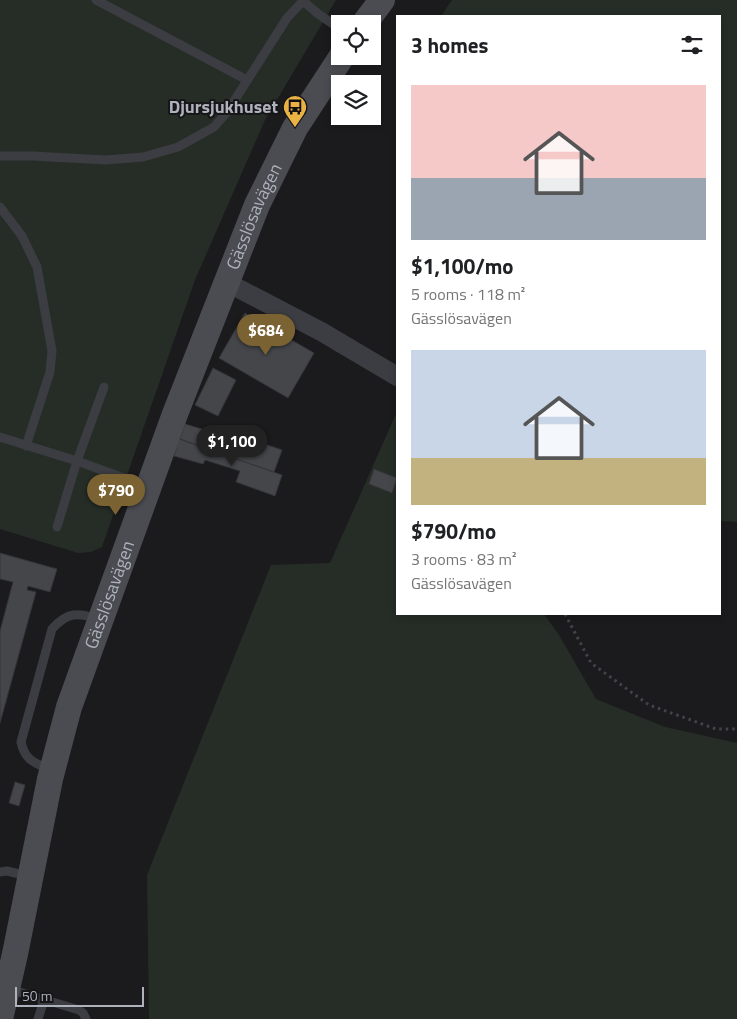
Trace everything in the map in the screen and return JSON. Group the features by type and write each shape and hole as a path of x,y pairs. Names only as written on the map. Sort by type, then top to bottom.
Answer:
{"street":[{"path":"371,15 382,0"},
{"name":"Gässlösavägen","path":"0,1019 8,989 52,771 69,708 149,486 257,205 295,128 336,65"},
{"path":"226,282 322,332 396,376"}],"lane":[{"path":"96,0 247,80"},
{"path":"0,156 106,160 143,157 178,147 214,128 227,112 287,18 303,0 331,22"},
{"path":"0,207 22,236 38,267 52,351 50,372 26,446"},
{"path":"57,527 77,461 104,387"},
{"path":"0,437 149,486"},
{"path":"52,771 28,759 23,752 21,742 52,629 62,618 76,614 101,620"},
{"path":"0,872 7,871 30,876"},
{"path":"8,989 79,1010 86,1019"},
{"path":"38,1019 44,1000"}],"path":[{"path":"566,615 591,663 649,705 716,730 737,729"}],"shaded area":[{"path":"0,0 336,0 265,120 195,280 102,547 91,552 78,553 0,529"},
{"path":"452,0 737,0 737,522 721,521 721,15 442,15"},
{"path":"395,416 396,615 545,615 559,635 596,699 665,727 737,743 737,1019 149,1019 147,875 271,565 330,563"}],"building":[{"path":"245,313 314,353 288,398 219,358"},
{"path":"213,368 236,380 218,416 195,405"},
{"path":"185,424 215,433 210,450 180,439"},
{"path":"233,433 282,450 274,472 226,456"},
{"path":"179,439 282,475 275,496 236,482 240,471 205,460 203,464 174,456"},
{"path":"374,469 396,478 392,493 369,484"},
{"path":"0,553 57,569 50,592 28,586 27,590 36,592 0,723 0,631 13,582 0,579"},
{"path":"15,782 25,785 19,806 9,803"}],"place":[{"name":"Djursjukhuset","path":"295,128"}]}
